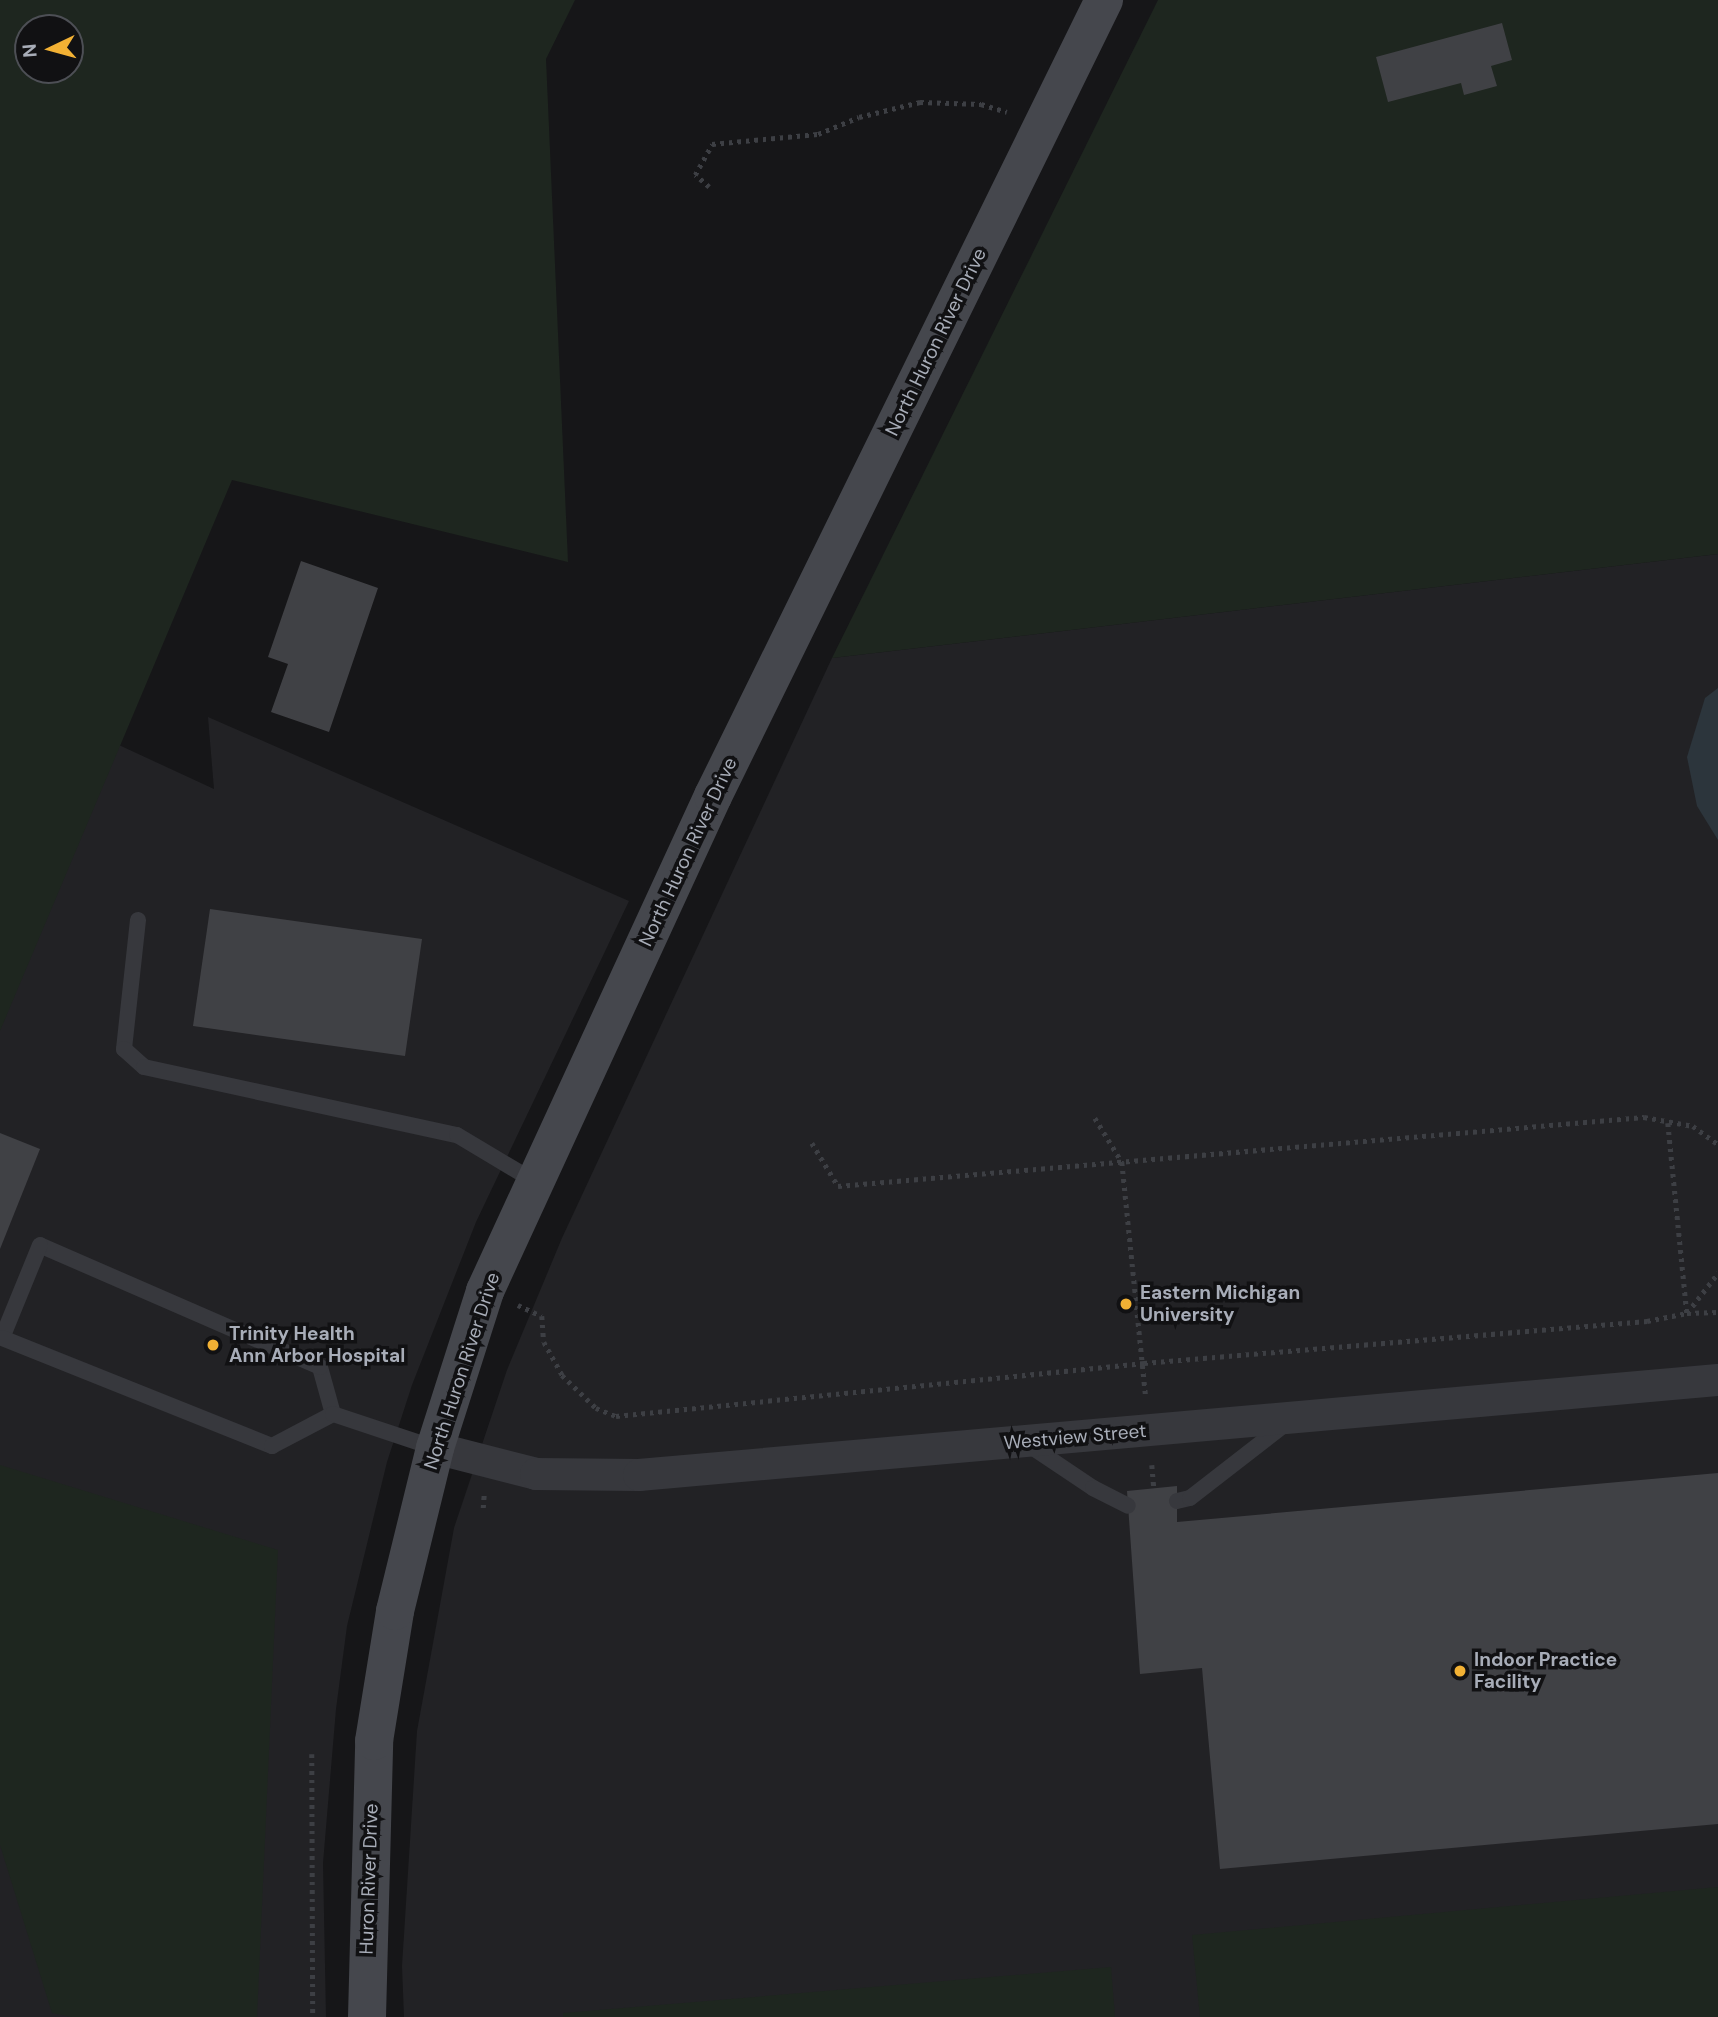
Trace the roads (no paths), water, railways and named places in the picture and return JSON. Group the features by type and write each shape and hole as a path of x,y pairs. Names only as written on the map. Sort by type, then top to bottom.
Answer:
{"main road":[{"name":"North Huron River Drive","path":"374,1741 395,1611 435,1448 485,1291 713,796 1104,0"},
{"name":"Huron River Drive","path":"367,2017 374,1741"}],"street":[{"name":"Westview Street","path":"435,1448 536,1474 639,1475 1718,1380"}],"lane":[{"path":"138,920 124,1049 144,1067 457,1135 534,1181"},
{"path":"334,1414 320,1367 40,1245 2,1338 272,1446 334,1414 435,1448"},
{"path":"1177,1501 1190,1498 1294,1417"},
{"path":"1024,1441 1093,1488 1128,1506"}],"place":[{"name":"Eastern Michigan University","path":"1126,1304"},
{"name":"Trinity Health Ann Arbor Hospital","path":"213,1345"},
{"name":"Indoor Practice Facility","path":"1460,1671"}]}
